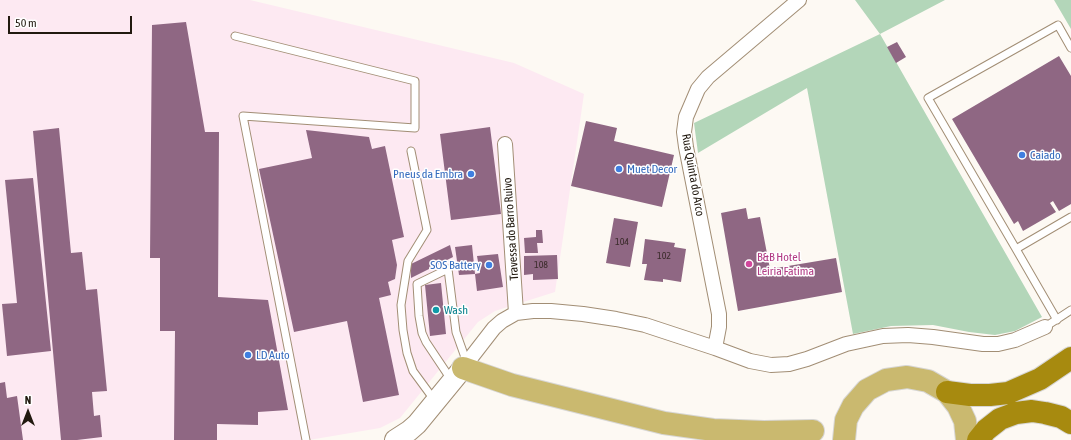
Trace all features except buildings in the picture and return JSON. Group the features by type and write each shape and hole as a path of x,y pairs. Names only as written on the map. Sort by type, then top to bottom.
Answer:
{"highway":[{"path":"946,392 970,395 1008,393 1040,379 1071,358"},
{"path":"978,440 986,430 1000,419 1016,413 1032,411 1045,413 1061,417 1071,423"}],"main road":[{"path":"396,440 406,434 417,424 461,370 512,385 664,423 690,428 720,430 813,431"},
{"path":"787,440 801,437 828,424 853,406 867,390 886,380 908,377 928,381 946,392 958,406 965,421 967,440"},
{"path":"844,440 846,420 853,406"}],"street":[{"name":"Rua Quinta do Arco","path":"715,348 719,327 719,314 686,147 684,132 686,117 698,90 708,76 799,0"},
{"name":"Travessa do Barro Ruivo","path":"505,144 516,313"},
{"path":"461,370 494,328 502,321 516,313 534,311 550,311 616,319 645,325 715,348 750,362 771,365 789,364 807,359 846,344 883,336 908,335 983,344 998,344 1015,340 1051,323"}],"lane":[{"path":"1071,48 1058,25 928,98 1016,249 1051,323 1071,310"},
{"path":"235,36 416,81 416,128 243,116 306,440"},
{"path":"411,151 427,230 408,261 401,305 403,330 407,353 413,371 435,402"},
{"path":"1016,249 1071,217"},
{"path":"448,269 456,332 461,370 426,342 422,333 419,316 417,284 448,269"}],"shaded area":[{"path":"0,0 250,0 514,63 584,94 555,292 495,311 478,322 400,418 380,428 309,440 0,440"}],"green space":[{"path":"855,0 945,0 880,34"},
{"path":"1054,0 1071,0 1071,29"},
{"path":"880,34 1042,317 1015,331 995,335 933,325 891,326 853,334 807,88 698,153 694,123"}],"place":[{"name":"Caiado","path":"1022,155"},
{"name":"Muet Decor","path":"619,169"},
{"name":"Pneus da Embra","path":"471,174"},
{"name":"B&B Hotel Leiria Fatima","path":"749,264"},
{"name":"SOS Battery","path":"489,265"},
{"name":"Wash","path":"436,310"},
{"name":"LD Auto","path":"248,355"}]}
